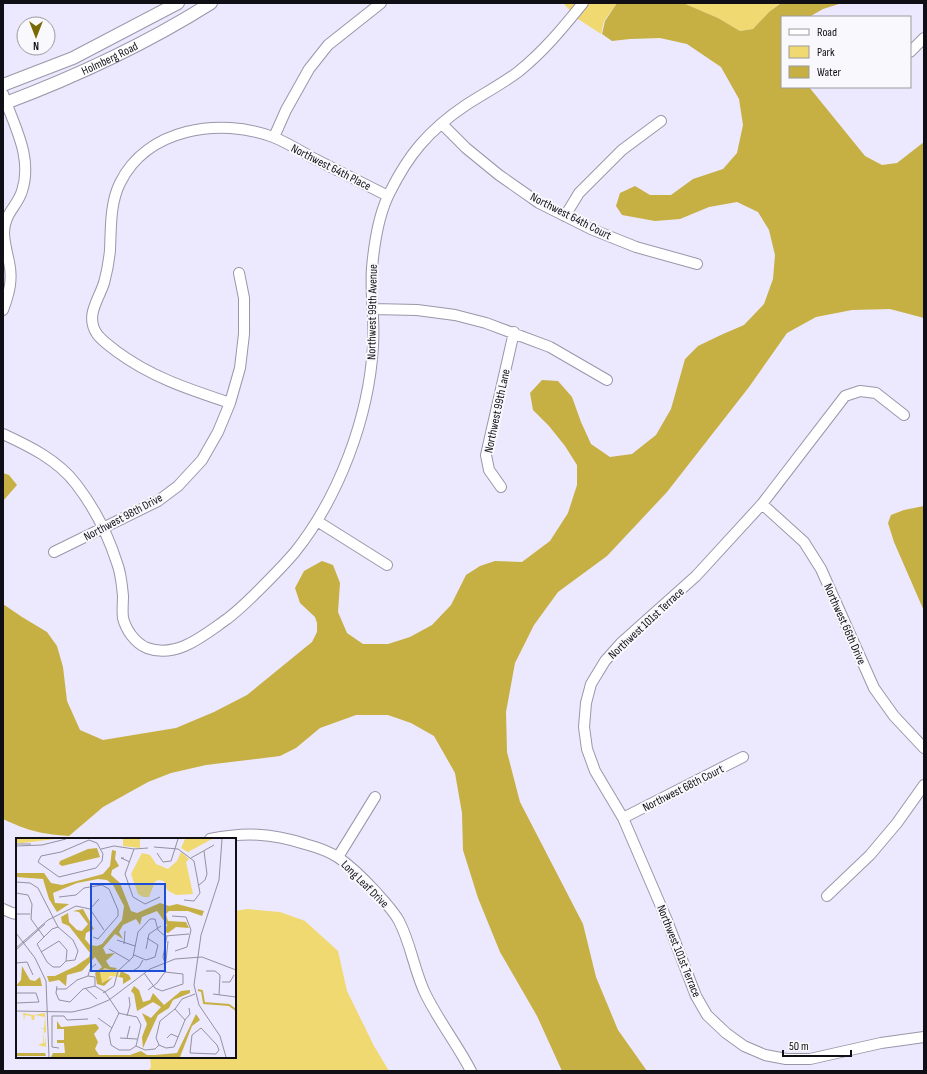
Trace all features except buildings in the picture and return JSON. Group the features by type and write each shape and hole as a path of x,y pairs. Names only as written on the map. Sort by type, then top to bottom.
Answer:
{"street":[{"name":"Holmberg Road","path":"3,85 73,58 178,3"},
{"name":"Holmberg Road","path":"4,101 79,73 133,47 211,3"},
{"path":"274,137 286,110 309,70 328,45 381,3"},
{"name":"Northwest 99th Avenue","path":"104,528 118,565 123,594 123,618 128,630 136,641 145,647 158,651 176,649 198,639 235,614 294,553 317,521 339,478 356,438 367,391 373,347 372,269 378,226 388,196 403,169 420,145 463,107 516,73 542,51 583,3"},
{"path":"911,51 924,38"},
{"path":"3,310 7,301 11,277 4,239 4,226 8,215 22,193 26,170 23,145 4,101"},
{"path":"565,216 579,194 622,150 661,121"},
{"name":"Northwest 64th Court","path":"442,124 466,148 539,203 591,229 636,247 697,264"},
{"name":"Northwest 64th Place","path":"230,403 173,384 144,370 106,343 98,335 92,322 92,310 104,282 110,258 112,210 119,185 129,166 148,150 170,137 193,130 219,127 246,129 274,137 388,196"},
{"name":"Northwest 98th Drive","path":"54,552 158,501 178,486 202,460 218,432 230,403 240,368 244,334 244,298 239,273"},
{"path":"373,310 417,310 455,315 486,322 550,347 607,380"},
{"name":"Northwest 99th Lane","path":"501,487 489,470 486,455 514,332"},
{"name":"Northwest 101st Terrace","path":"904,415 876,393 860,391 845,396 762,504 696,576 605,661 591,684 586,703 584,727 587,749 595,771 623,818 666,918 696,996 707,1015 726,1033 744,1046 764,1055 786,1059 810,1059 873,1045 924,1037"},
{"path":"3,434 29,446 53,461 74,481 104,528"},
{"name":"Northwest 66th Drive","path":"762,504 804,542 821,569 874,688 894,716 924,748"},
{"path":"317,521 387,565"},
{"name":"Northwest 68th Court","path":"623,818 742,757"},
{"path":"827,896 870,855 897,823 924,785"},
{"path":"338,857 375,797"},
{"name":"Long Leaf Drive","path":"214,838 232,834 260,834 287,838 314,846 338,857 369,884 399,921 424,991 471,1071"}],"green space":[{"path":"563,3 617,3 604,21 601,34 578,19"},
{"path":"683,3 780,3 753,29 740,31 718,18"},
{"path":"247,909 280,912 305,921 338,951 347,991 374,1046 389,1071 148,1071 151,1067 150,1058 236,1058 236,911"}],"water":[{"path":"617,3 683,3 718,18 740,31 753,29 769,12 781,3 842,3 823,9 811,16 781,16 781,88 810,88 865,156 882,165 897,163 924,142 924,318 890,309 852,310 816,317 787,333 749,387 667,492 607,556 558,592 534,625 515,663 506,712 507,752 520,802 583,924 596,977 618,1030 647,1071 562,1071 537,1016 500,952 478,898 463,850 462,813 455,773 434,736 411,723 388,715 356,715 320,728 296,748 280,756 206,765 171,773 148,782 103,807 69,836 43,833 28,829 3,819 3,604 47,632 57,646 63,667 67,701 80,730 103,740 176,728 214,712 247,695 312,642 317,632 317,623 315,617 300,603 295,588 304,571 322,561 333,565 340,583 338,612 347,633 363,644 388,644 410,637 432,625 451,605 466,575 480,566 495,561 522,562 550,541 568,513 577,485 577,465 565,446 549,426 533,410 530,393 542,380 558,381 572,397 591,444 610,457 632,454 656,435 671,409 685,359 698,346 744,325 764,304 773,279 775,255 769,230 758,212 737,202 709,207 680,219 655,221 622,215 616,206 620,193 635,186 650,195 671,195 693,179 723,169 737,153 743,125 739,99 721,67 687,44 660,38 612,41 602,34 605,21"},
{"path":"3,473 9,475 17,485 3,501"},
{"path":"924,506 924,611 894,542 888,523 891,515 904,510"}]}
